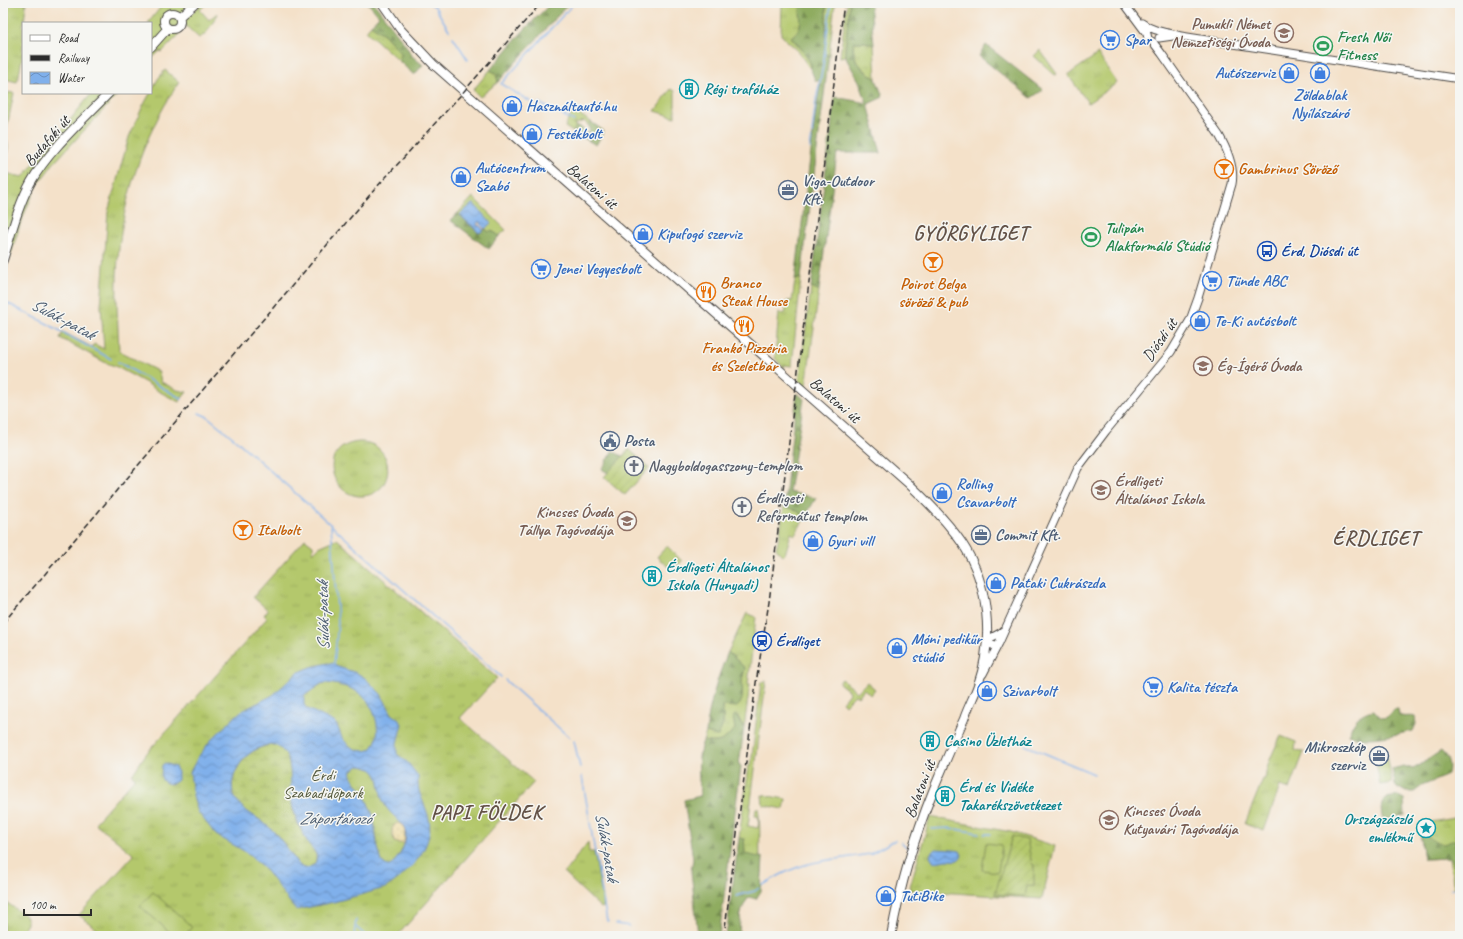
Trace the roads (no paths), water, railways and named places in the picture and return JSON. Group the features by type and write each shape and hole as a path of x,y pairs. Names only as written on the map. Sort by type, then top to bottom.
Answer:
{"main road":[{"path":"179,17 195,3"},
{"name":"Balatoni út","path":"382,3 400,29 433,64 929,503 962,543 970,558 981,588 986,610 987,629 991,638 985,655 978,685 923,818 900,890 891,936"},
{"name":"Diósdi út","path":"978,685 999,643 1078,468 1106,431 1171,352 1190,320 1232,184 1233,176 1231,165 1219,134 1162,54 1155,36 1137,20 1124,3"},
{"path":"173,13 179,17 179,26 174,30 168,28 164,22 166,15 173,13"},
{"path":"152,46 168,28"},
{"path":"1155,36 1181,36 1460,80"},
{"name":"Budafoki út","path":"3,260 23,199 31,182 48,157 108,94"},
{"name":"Diósdi út","path":"991,638 1000,634 1006,627"},
{"path":"991,638 992,645 995,646 999,643"}],"water":[{"path":"473,203 491,223 485,229 481,225 481,222 478,222 477,225 484,230 479,233 460,215"},
{"name":"Záportározó","path":"328,663 335,664 338,667 357,673 365,678 381,694 392,714 399,719 402,724 397,743 397,754 408,763 418,776 419,791 430,824 426,846 420,856 404,874 385,888 334,902 296,910 263,867 244,851 216,835 198,812 193,796 190,772 198,757 211,740 240,712 273,695 297,673 311,667","holes":["326,683 352,689 359,693 369,704 376,719 377,727 375,743 371,749 363,751 352,747 343,739 334,722 306,708 304,704 304,696 321,684","271,744 284,752 287,758 290,773 291,799 294,810 299,825 316,855 315,864 308,868 303,868 298,864 274,832 266,824 244,809 234,795 232,789 234,776 240,764 251,752","359,766 373,770 378,779 382,797 386,806 405,829 406,835 404,846 398,857 390,866 387,866 382,862 377,844 373,815 364,794 351,776 352,770"]},
{"path":"165,763 175,767 178,772 178,780 172,784 168,784 162,780 162,765"},
{"path":"935,849 960,851 962,855 954,861 946,860 934,862 930,856"}],"waterway":[{"path":"429,3 435,7 449,30"},
{"path":"531,102 501,84 574,3"},
{"path":"810,148 831,3"},
{"path":"453,37 468,60"},
{"path":"539,103 574,121"},
{"name":"Sulák-patak","path":"3,301 111,359"},
{"name":"Sulák-patak","path":"118,362 182,399"},
{"name":"Sulák-patak","path":"199,413 208,417 236,440 331,525 338,622 334,665"},
{"path":"331,525 501,677"},
{"path":"505,680 570,738"},
{"name":"Sulák-patak","path":"574,741 580,767"},
{"path":"1025,745 1094,774"},
{"name":"Sulák-patak","path":"582,776 608,922"},
{"path":"931,829 950,828 979,833"},
{"name":"Sulák-patak","path":"984,834 991,834"},
{"name":"Sulák-patak","path":"837,859 870,854 895,840"},
{"name":"Sulák-patak","path":"901,842 910,850"},
{"name":"Sulák-patak","path":"763,885 797,868 815,862 835,859"},
{"path":"1458,876 1460,889"},
{"name":"Sulák-patak","path":"736,896 755,891 759,888"},
{"path":"1451,889 1460,889"},
{"name":"Sulák-patak","path":"354,936 356,920"},
{"name":"Sulák-patak","path":"616,924 629,926"},
{"path":"356,927 366,936"}],"railway":[{"path":"3,623 375,189 459,97 541,3"},
{"path":"724,936 756,683 769,602 844,3"}],"place":[{"name":"Pumukli Német Nemzetiségi Óvoda","path":"1284,33"},
{"name":"Spar","path":"1110,40"},
{"name":"Fresh Női Fitness","path":"1323,46"},
{"name":"Autószerviz","path":"1289,73"},
{"name":"Zöldablak Nyílászáró","path":"1320,73"},
{"name":"Régi trafóház","path":"689,89"},
{"name":"Használtautó.hu","path":"512,106"},
{"name":"Festékbolt","path":"532,134"},
{"name":"Gambrinus Söröző","path":"1224,169"},
{"name":"Autócentrum Szabó","path":"461,177"},
{"name":"Viga-Outdoor Kft.","path":"788,190"},
{"name":"Kipufogó szerviz","path":"643,234"},
{"name":"Tulipán Alakformáló Stúdió","path":"1091,237"},
{"name":"Érd, Diósdi út","path":"1267,251"},
{"name":"Poirot Belga söröző & pub","path":"933,262"},
{"name":"Jenei Vegyesbolt","path":"541,269"},
{"name":"Tünde ABC","path":"1212,281"},
{"name":"Branco Steak House","path":"706,292"},
{"name":"Te-Ki autósbolt","path":"1200,321"},
{"name":"Frankó Pizzéria és Szeletbár","path":"744,326"},
{"name":"Ég-Ígérő Óvoda","path":"1203,366"},
{"name":"Posta","path":"610,441"},
{"name":"Nagyboldogasszony-templom","path":"634,466"},
{"name":"Érdligeti Általános Iskola","path":"1101,490"},
{"name":"Rolling Csavarbolt","path":"942,493"},
{"name":"Érdligeti Református templom","path":"742,507"},
{"name":"Kincses Óvoda Tállya Tagóvodája","path":"627,521"},
{"name":"Italbolt","path":"243,530"},
{"name":"Commit Kft.","path":"981,535"},
{"name":"Gyuri vill","path":"813,541"},
{"name":"Érdligeti Általános Iskola (Hunyadi)","path":"652,576"},
{"name":"Pataki Cukrászda","path":"996,583"},
{"name":"Érdliget","path":"762,641"},
{"name":"Móni pedikűr stúdió","path":"897,648"},
{"name":"Kalita tészta","path":"1153,687"},
{"name":"Szivarbolt","path":"987,691"},
{"name":"Casino Üzletház","path":"930,741"},
{"name":"Mikroszkóp szerviz","path":"1379,756"},
{"name":"Érd és Vidéke Takarékszövetkezet","path":"945,796"},
{"name":"Kincses Óvoda Kutyavári Tagóvodája","path":"1109,820"},
{"name":"Országzászló emlékmű","path":"1426,828"},
{"name":"TutiBike","path":"886,896"}],"district":[{"name":"GYÖRGYLIGET","path":"971,233"},
{"name":"ÉRDLIGET","path":"1376,538"},
{"name":"PAPI FÖLDEK","path":"487,812"}],"park label":[{"name":"Érdi Szabadidőpark","path":"323,784"}]}
